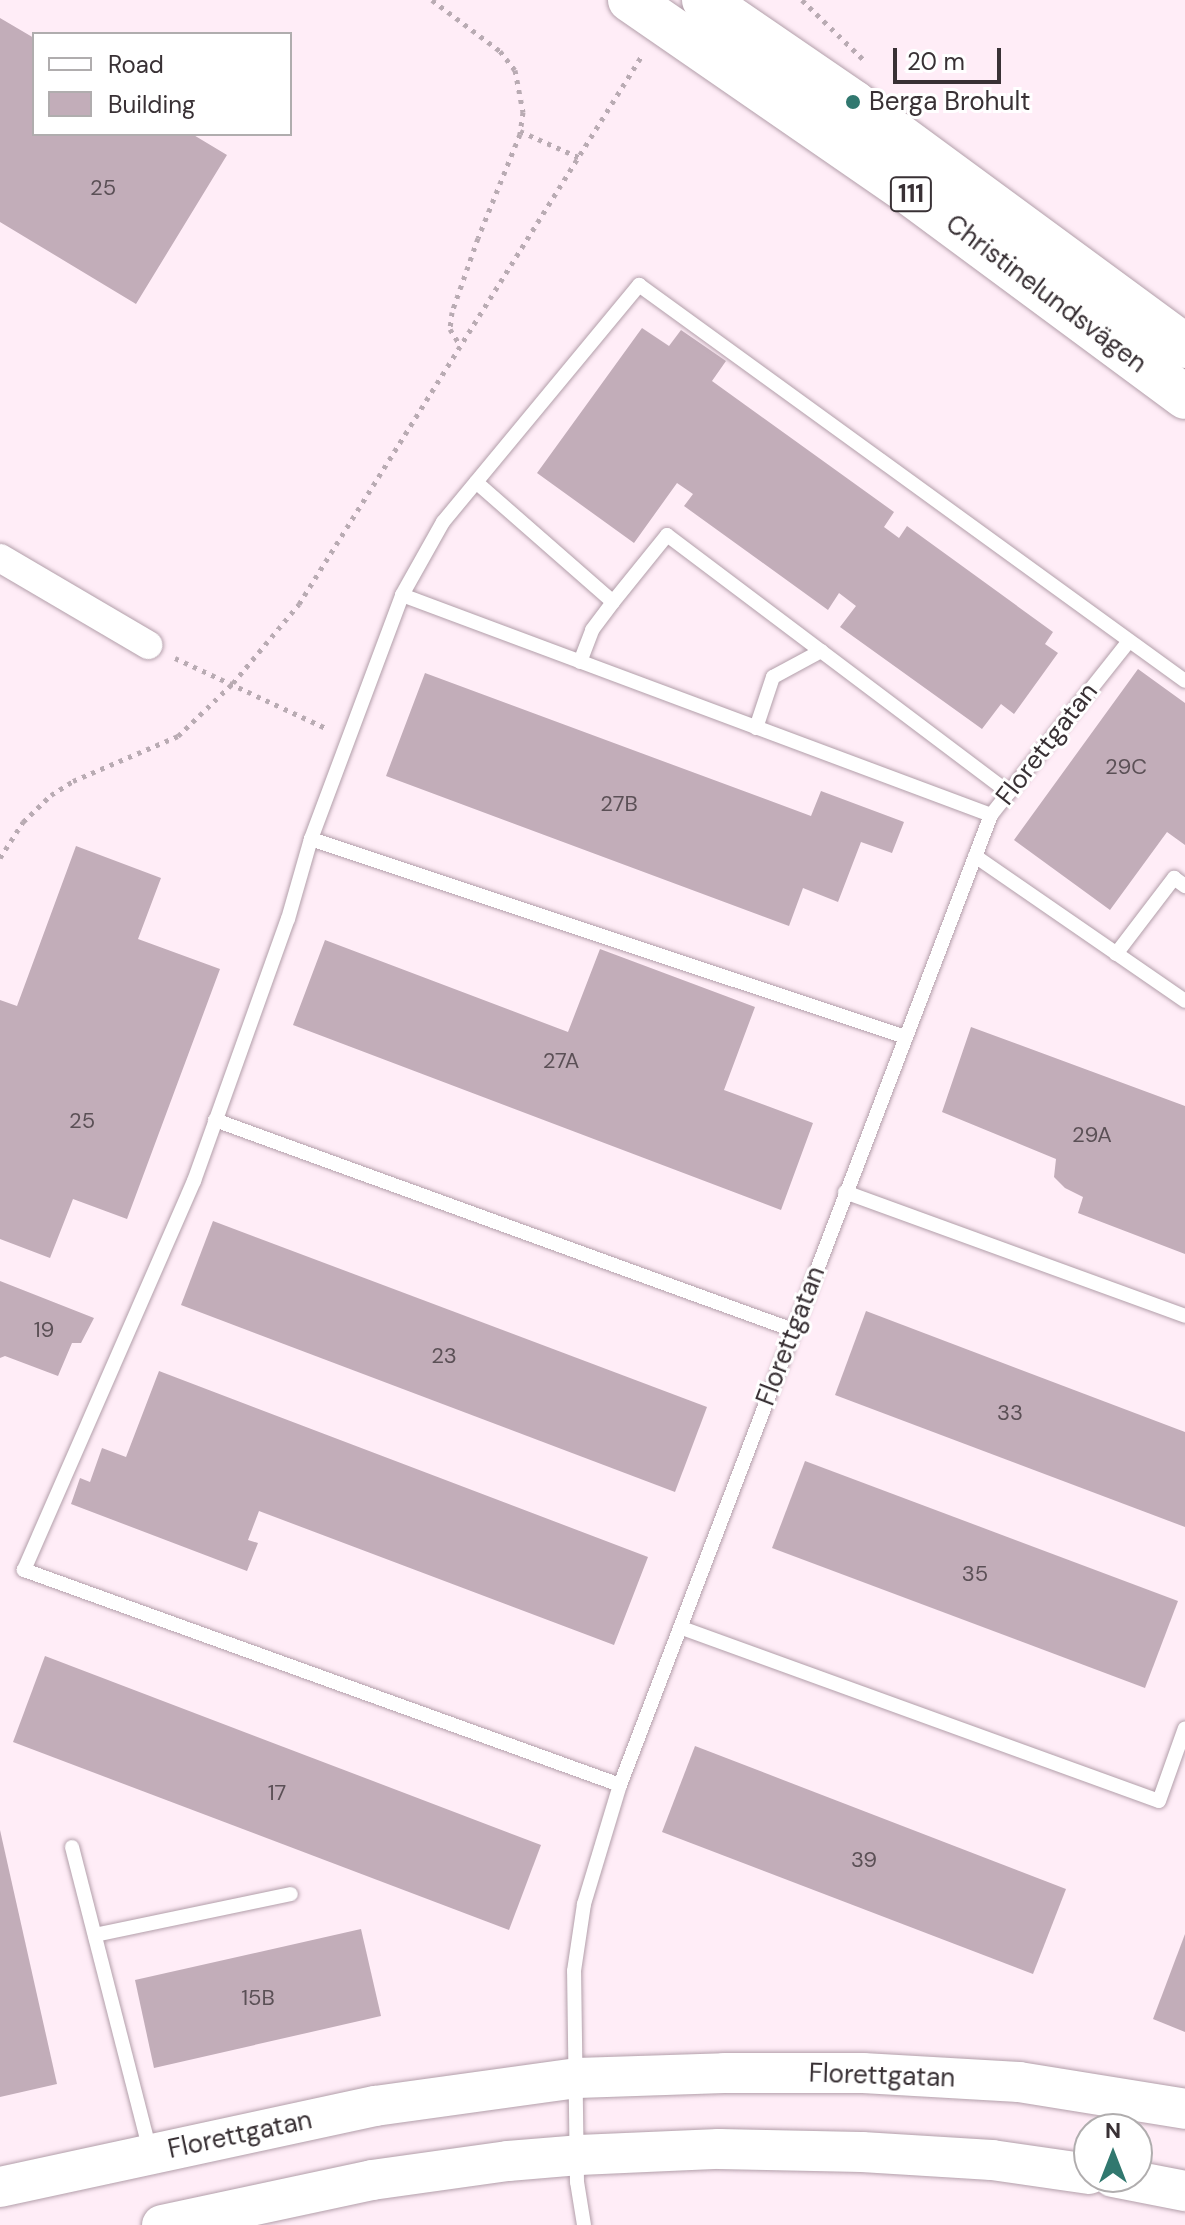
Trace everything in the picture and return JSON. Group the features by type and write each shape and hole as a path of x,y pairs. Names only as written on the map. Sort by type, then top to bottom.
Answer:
{"main road":[{"name":"Christinelundsvägen","path":"630,0 911,194 1185,397"},
{"name":"Christinelundsvägen","path":"704,0 853,102 1185,346"}],"street":[{"path":"0,558 148,645"},
{"name":"Florettgatan","path":"0,2187 375,2106 577,2078 724,2073 863,2073 1019,2082 1185,2109"},
{"path":"162,2225 372,2180 508,2161 579,2155 719,2149 862,2152 992,2160 1073,2172"},
{"path":"1153,2185 1185,2191"}],"lane":[{"path":"620,1785 24,1570 194,1181 288,919 311,839 402,595 443,522 639,285 1185,681"},
{"path":"476,482 613,602"},
{"path":"580,662 592,630 667,535 1009,793"},
{"path":"402,595 991,815"},
{"name":"Florettgatan","path":"584,2225 577,2182 574,1971 584,1904 620,1785 991,815 1129,641"},
{"path":"756,728 773,677 821,651"},
{"path":"311,839 905,1037"},
{"path":"975,856 1185,1001"},
{"path":"1116,954 1174,878 1185,886"},
{"path":"215,1120 793,1330"},
{"path":"845,1192 1185,1316"},
{"path":"682,1628 1159,1801 1185,1728"},
{"path":"72,1847 151,2155"},
{"path":"95,1935 291,1894"}],"path":[{"path":"432,0 500,51 515,70 523,112 520,131 452,312 450,329 460,345"},
{"path":"802,0 815,16 863,55 864,62"},
{"path":"0,858 23,822 51,795 102,768 154,749 178,736 233,683 299,604 643,53"},
{"path":"520,131 578,157"},
{"path":"148,645 348,738"}],"building":[{"path":"0,18 32,37 32,136 195,136 227,155 136,304 0,222"},
{"path":"642,328 669,346 681,330 726,361 712,381 894,512 884,527 899,538 907,526 1053,632 1045,644 1058,653 1014,714 1001,704 982,729 840,627 856,606 839,593 828,610 684,506 693,494 677,483 634,543 537,473"},
{"path":"1138,669 1185,703 1185,845 1167,832 1110,910 1014,840"},
{"path":"425,673 811,816 821,791 904,822 892,853 861,842 838,902 803,888 789,926 386,776"},
{"path":"76,846 161,878 138,939 220,969 127,1219 73,1199 50,1258 0,1239 0,1000 17,1006"},
{"path":"325,940 568,1032 600,949 755,1007 724,1090 813,1123 781,1210 293,1025"},
{"path":"971,1027 1185,1106 1185,1254 1078,1213 1083,1197 1065,1188 1054,1177 1056,1159 942,1112"},
{"path":"213,1221 707,1407 675,1492 181,1305"},
{"path":"0,1281 94,1318 81,1343 72,1343 58,1376 5,1356 0,1358"},
{"path":"866,1311 1185,1432 1185,1527 835,1395"},
{"path":"159,1371 648,1557 614,1645 259,1511 248,1540 258,1543 247,1571 71,1504 80,1478 90,1482 102,1448 126,1457"},
{"path":"805,1461 1178,1601 1145,1688 772,1548"},
{"path":"45,1656 541,1845 509,1930 13,1742"},
{"path":"695,1746 1066,1889 1033,1974 662,1832"},
{"path":"0,1830 57,2084 0,2097"},
{"path":"361,1929 381,2016 154,2068 135,1980"},
{"path":"1185,1934 1185,2032 1153,2019"}],"place":[{"name":"Berga Brohult","path":"853,102"}]}
